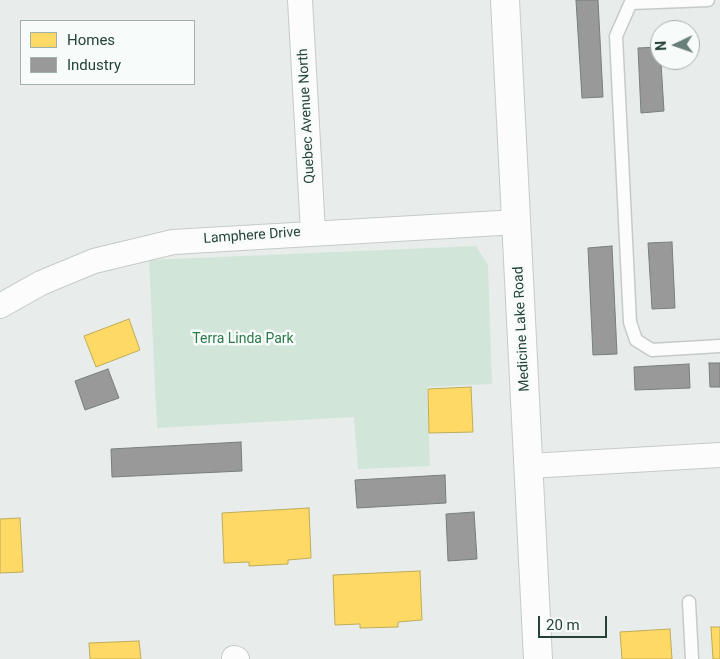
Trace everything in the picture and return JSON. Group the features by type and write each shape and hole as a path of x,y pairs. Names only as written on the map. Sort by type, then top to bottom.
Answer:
{"street":[{"name":"Quebec Avenue North","path":"300,0 313,232"},
{"name":"Medicine Lake Road","path":"505,0 538,659"},
{"name":"Lamphere Drive","path":"0,306 41,283 94,261 172,242 313,232 517,222"},
{"path":"529,466 720,455"}],"lane":[{"path":"708,0 632,2 624,15 616,36 630,322 636,340 652,350 720,346"},
{"path":"689,602 692,659"}],"green space":[{"name":"Terra Linda Park","path":"476,246 488,265 492,384 427,387 430,466 358,469 354,417 157,428 149,260"}],"building: Homes":[{"path":"129,319 140,350 96,367 84,336"},
{"path":"471,387 473,432 429,433 428,389"},
{"path":"309,508 311,558 288,560 288,564 249,566 249,562 224,563 222,513"},
{"path":"20,518 23,572 0,573 0,519"},
{"path":"420,571 422,620 398,622 398,627 360,628 360,624 335,625 333,575"},
{"path":"711,627 720,627 720,659 713,659"},
{"path":"670,629 672,659 622,659 620,632"},
{"path":"139,641 141,659 90,659 89,643"}],"building: Industry":[{"path":"576,0 598,0 603,97 582,98"},
{"path":"650,47 650,70 661,70 664,111 641,113 638,48"},
{"path":"672,242 675,308 652,309 648,243"},
{"path":"612,246 617,354 593,355 588,248"},
{"path":"709,363 720,363 720,387 710,387"},
{"path":"689,364 690,388 635,390 634,367"},
{"path":"108,369 119,398 85,410 75,381"},
{"path":"241,442 242,471 112,477 111,449"},
{"path":"445,475 446,503 357,508 355,480"},
{"path":"474,512 477,559 448,561 446,514"}]}
